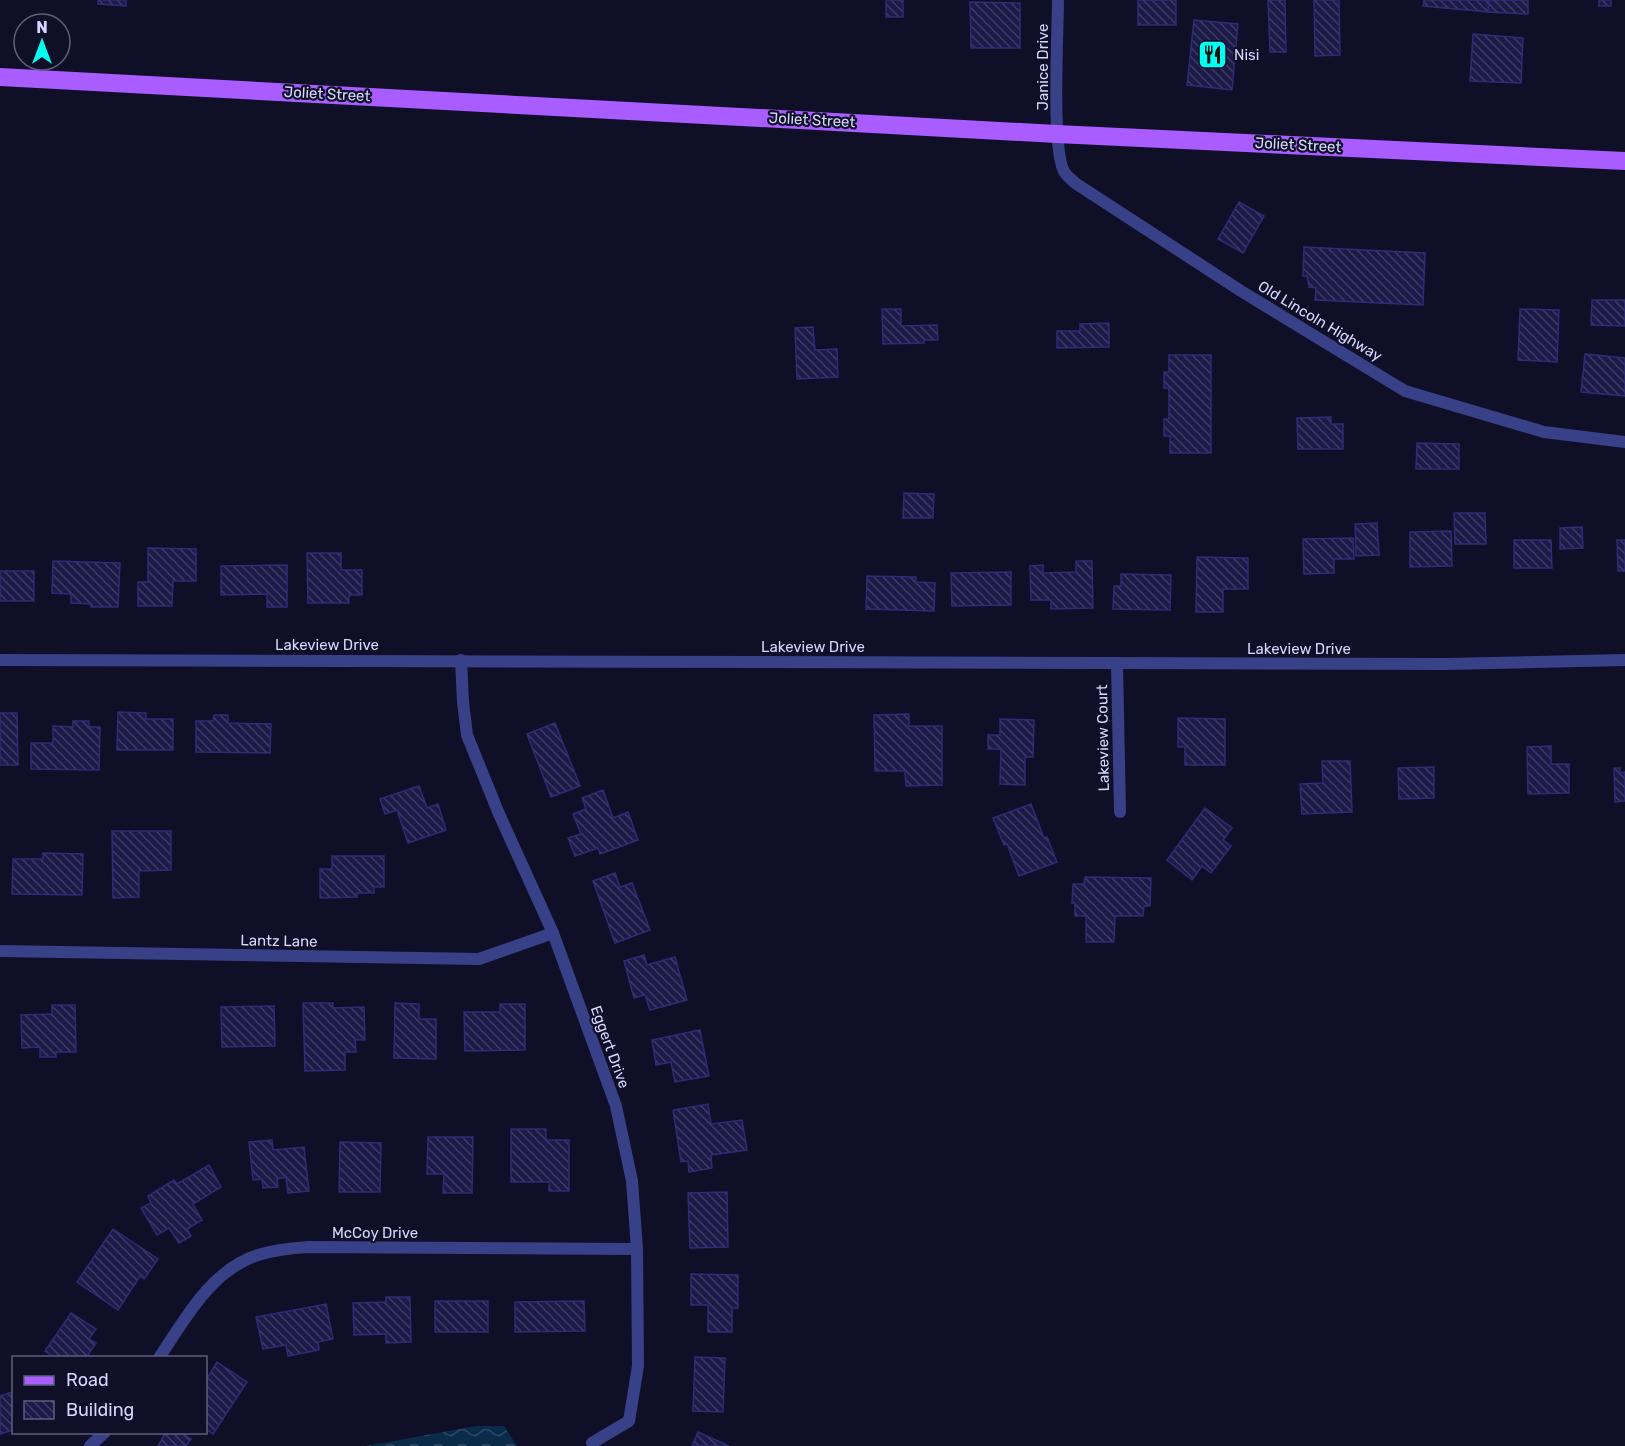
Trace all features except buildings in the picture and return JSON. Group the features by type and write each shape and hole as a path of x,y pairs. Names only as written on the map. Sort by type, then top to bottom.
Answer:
{"main road":[{"name":"Joliet Street","path":"0,77 1057,134 1625,161"}],"street":[{"name":"Janice Drive","path":"1057,134 1058,0"},
{"name":"Old Lincoln Highway","path":"1057,134 1064,173 1076,183 1241,291 1405,391 1544,432 1625,442"},
{"name":"Lakeview Drive","path":"0,660 1445,664 1625,660"},
{"name":"Eggert Drive","path":"461,660 467,735 499,814 553,933 616,1106 632,1181 637,1250 638,1366 629,1421 592,1443"},
{"name":"Lakeview Court","path":"1117,663 1120,812"},
{"name":"Lantz Lane","path":"0,951 479,959 553,933"},
{"name":"McCoy Drive","path":"160,1356 196,1302 214,1283 232,1268 256,1255 273,1251 309,1247 637,1250"},
{"path":"90,1446 103,1434"}],"water":[{"path":"476,1426 504,1426 517,1446 366,1446"}],"place":[{"name":"Nisi","path":"1213,55"}]}
